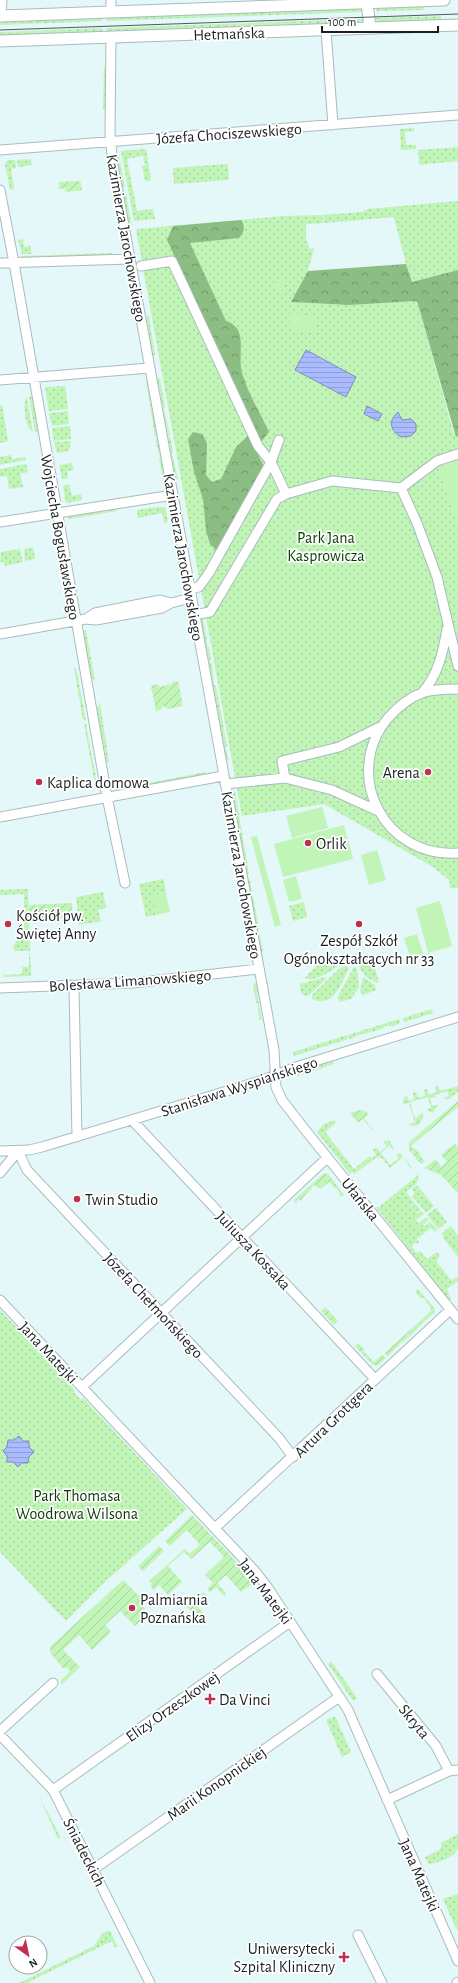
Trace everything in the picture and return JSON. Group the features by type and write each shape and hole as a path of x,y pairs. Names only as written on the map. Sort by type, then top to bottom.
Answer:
{"main road":[{"name":"Hetmańska","path":"1,16 111,12 260,3 444,0"},
{"path":"367,1 370,28"},
{"name":"Hetmańska","path":"0,41 458,25"}],"street":[{"path":"1,16 2,0"},
{"path":"111,0 111,12"},
{"path":"326,30 333,125"},
{"name":"Kazimierza Jarochowskiego","path":"111,37 111,142 130,259 190,594 274,1050 275,1075"},
{"name":"Józefa Chociszewskiego","path":"0,150 458,115"},
{"name":"Wojciecha Bogusławskiego","path":"0,190 57,513 81,620 107,797 125,883"},
{"path":"0,263 130,259"},
{"path":"141,266 172,261 258,446 271,462 286,494"},
{"path":"0,380 150,368"},
{"path":"0,634 81,620 95,613 160,600 171,602 190,594 199,587 209,573 271,462 279,440"},
{"path":"194,615 210,612 277,499 286,494 332,480 401,488 433,464 458,454"},
{"path":"401,488 430,557 448,622 458,666"},
{"path":"0,522 173,495"},
{"path":"422,693 432,682 438,669 448,622"},
{"path":"458,689 443,689 422,693 407,701 395,710 380,727 371,749 368,771 370,792 378,811 392,830 411,844 429,851 458,853"},
{"path":"285,778 282,761 339,747 380,727"},
{"path":"0,817 107,797 224,780 285,778 332,790 378,811"},
{"name":"Bolesława Limanowskiego","path":"0,988 133,983 259,969"},
{"path":"74,986 77,1137"},
{"name":"Stanisława Wyspiańskiego","path":"0,1151 35,1149 77,1137 458,1017"},
{"name":"Ułańska","path":"275,1075 276,1087 282,1100 327,1158 458,1319"},
{"name":"Juliusza Kossaka","path":"132,1120 375,1379"},
{"path":"0,1173 18,1151"},
{"name":"Józefa Chełmońskiego","path":"18,1151 27,1170 279,1438 293,1458"},
{"path":"82,1387 162,1314 327,1158"},
{"name":"Jana Matejki","path":"0,1300 263,1581 348,1710 387,1800 453,1940 458,1961"},
{"name":"Artura Grottgera","path":"215,1528 293,1458 375,1379 450,1310"},
{"name":"Elizy Orzeszkowej","path":"53,1790 290,1622"},
{"name":"Skryta","path":"378,1674 436,1746 453,1770 387,1800"},
{"path":"0,1731 53,1683"},
{"name":"Marii Konopnickiej","path":"94,1869 339,1696"},
{"name":"Śniadeckich","path":"0,1735 53,1790 150,1983"},
{"path":"358,1935 382,1983"}],"green space":[{"path":"458,3 424,5 424,10 376,11 376,6"},
{"path":"362,7 362,12 106,21 106,16"},
{"path":"102,16 102,21 0,25 0,20"},
{"path":"441,16 441,21 377,24 376,18"},
{"path":"363,19 362,24 107,33 106,28"},
{"path":"102,28 102,33 0,37 0,32"},
{"path":"104,67 108,67 107,110 103,110"},
{"path":"414,128 414,131 405,132 406,145 416,145 416,149 401,150 400,129"},
{"path":"458,147 458,161 419,165 418,150"},
{"path":"146,149 151,181 145,181 142,166 145,165 143,156 127,159 137,211 153,209 155,219 134,221 121,151"},
{"path":"117,154 119,155 125,187 123,188 126,194 132,227 129,226 116,163"},
{"path":"31,159 32,165 18,167 17,160"},
{"path":"8,160 15,160 16,168 11,169 14,189 10,190 5,164"},
{"path":"228,164 229,180 174,184 173,168"},
{"path":"79,181 81,183 82,190 65,192 65,188 59,189 59,182"},
{"path":"458,201 458,270 412,282 394,217 324,223 323,215 362,212 368,209"},
{"name":"Park Jana Kasprowicza","path":"322,215 323,223 306,224 306,240 310,249 314,248 308,271 292,302 349,305 417,301 453,431 456,437 458,436 458,460 438,467 458,526 458,888 450,888 449,880 433,867 324,804 242,816 136,229 284,216"},
{"path":"241,220 244,225 244,229 239,238 190,243 226,321 233,324 240,335 242,373 269,432 261,442 167,240 173,226"},
{"path":"23,239 24,247 31,246 31,254 22,254 18,240"},
{"path":"112,253 112,256 22,258 22,256"},
{"path":"406,264 412,282 458,270 458,436 456,437 417,301 349,305 291,302 308,271"},
{"path":"277,278 286,283 281,293 271,288"},
{"path":"291,313 315,316 314,332 290,330"},
{"path":"146,316 149,316 155,355 151,356 152,350"},
{"path":"155,379 160,379 165,407 164,409 170,435 168,435 159,385 156,383"},
{"path":"146,380 149,380 150,384 148,387 157,436 155,437"},
{"path":"65,386 68,409 49,411 45,387"},
{"path":"32,396 38,432 35,432 29,397"},
{"path":"27,398 33,432 28,426 25,416 25,401"},
{"path":"2,405 8,441 0,443 0,406"},
{"path":"68,411 69,424 52,426 49,413"},
{"path":"70,426 71,439 54,441 52,428"},
{"path":"193,432 202,434 207,443 206,475 212,482 221,479 236,447 249,435 264,467 217,551 210,544 206,531 203,499 194,472 188,439"},
{"path":"168,436 170,436 178,479 174,481 175,475"},
{"path":"155,439 158,439 164,477 168,482 163,482 160,457"},
{"path":"71,441 69,451 57,453 54,442"},
{"path":"11,455 12,459 25,457 26,460 0,465 0,457"},
{"path":"458,460 458,526 438,467"},
{"path":"72,463 74,470 67,471 68,478 62,479 59,465"},
{"path":"26,464 28,472 20,474 23,487 9,489 7,476 0,477 0,469"},
{"path":"69,484 72,496 81,494 82,500 66,503 63,486"},
{"path":"165,507 168,522 164,523 162,513 138,518 137,510"},
{"path":"116,509 117,511 69,519 68,517"},
{"path":"173,509 178,547 175,547 174,533 172,532 168,511"},
{"path":"33,547 35,559 25,561 24,549"},
{"path":"20,549 23,562 5,566 4,562 0,562 1,552"},
{"path":"175,550 178,550 182,573 186,584 182,585"},
{"path":"198,617 203,617 207,646 209,647 211,661 209,662 203,630"},
{"path":"83,630 86,630 95,681 91,676"},
{"path":"209,663 212,663 214,685 216,686 227,746 225,747 229,760 225,762 224,747"},
{"path":"74,668 76,668 86,720 83,720"},
{"path":"178,681 183,706 168,709 163,706 160,710 156,711 151,686 158,684 159,687"},
{"path":"100,703 109,762 107,763 97,709"},
{"path":"84,724 86,724 98,789 96,789"},
{"path":"205,772 205,775 123,790 113,790"},
{"path":"235,791 249,874 247,876 250,881 259,929 257,931 260,936 263,952 260,953 240,838 230,792"},
{"path":"322,807 328,828 292,838 286,816"},
{"path":"344,825 353,859 283,877 274,844"},
{"path":"257,836 281,925 275,927 251,837"},
{"path":"377,850 386,880 369,885 361,855"},
{"path":"296,876 302,899 289,902 283,880"},
{"path":"164,879 166,893 153,895 156,915 146,917 139,884"},
{"path":"28,889 30,951 15,951 13,946 24,931 24,894 0,895 0,890"},
{"path":"103,892 106,908 98,910 101,921 79,925 76,897"},
{"path":"166,893 170,912 156,915 153,895"},
{"path":"440,901 452,946 428,953 416,908"},
{"path":"304,902 307,917 293,921 289,906"},
{"path":"72,903 73,917 29,920 29,905"},
{"path":"417,934 424,956 411,960 404,938"},
{"path":"29,953 31,976 3,977 4,970 4,975 22,974 22,967 29,967"},
{"path":"361,955 367,955 372,959 379,982 377,983 367,977 360,969 358,961"},
{"path":"335,962 339,965 322,976 313,979 305,978 316,966"},
{"path":"346,966 349,968 340,987 331,998 320,1001 312,999 312,995 340,968"},
{"path":"354,967 357,969 359,987 351,999 340,1002 337,998"},
{"path":"326,977 326,979 309,995 305,996 301,993 300,984"},
{"path":"363,977 375,985 376,990 363,995 360,992"},
{"path":"258,982 259,990 257,993 262,1020 259,1020 258,1004 256,1002 253,984"},
{"path":"432,1009 433,1013 404,1022 403,1018"},
{"path":"399,1019 400,1023 390,1027 389,1025 350,1039 348,1035"},
{"path":"347,1035 348,1039 294,1056 293,1052"},
{"path":"333,1061 334,1064 297,1076 296,1073"},
{"path":"435,1086 438,1086 440,1091 458,1086 458,1092 447,1100 443,1098 449,1096 447,1091 435,1095 436,1097 430,1098 432,1106 438,1105 432,1113 426,1109 431,1108 428,1097 410,1102 415,1119 421,1114 424,1114 419,1125 411,1126 409,1124 415,1122 409,1103 403,1104 403,1099 407,1095 409,1101 414,1099 413,1093 416,1092 418,1098 425,1096 424,1090 427,1089 429,1095 436,1092"},
{"path":"458,1101 458,1107 412,1145 412,1148 416,1149 425,1162 421,1164 409,1150 409,1142"},
{"path":"360,1110 369,1114 364,1118 376,1134 363,1119 358,1123 350,1113"},
{"path":"334,1120 336,1123 325,1132 354,1169 370,1156 372,1158 376,1155 373,1150 376,1147 380,1152 387,1146 383,1142 389,1140 394,1149 393,1150 389,1146 381,1153 390,1165 399,1158 396,1154 400,1153 419,1176 416,1184 406,1192 415,1203 408,1208 416,1204 420,1209 414,1215 413,1222 424,1227 430,1222 437,1230 435,1232 431,1228 417,1239 419,1242 417,1244 416,1242 412,1246 416,1253 420,1251 427,1259 437,1252 440,1256 436,1261 451,1280 458,1277 458,1281 447,1289 451,1300 449,1300 376,1207 379,1207 418,1175 411,1167 410,1168 403,1157 390,1168 382,1158 377,1157 354,1174 352,1172 350,1174 317,1132 324,1124"},
{"path":"456,1144 458,1148 458,1193 441,1175 424,1168 436,1159 441,1167 447,1162 441,1155 445,1152 446,1153 445,1151 450,1147 452,1149 451,1147"},
{"path":"324,1173 328,1174 344,1195 341,1197 340,1192 329,1182 320,1189 314,1185 300,1201 299,1199 297,1201 296,1204 294,1200"},
{"path":"417,1185 434,1206 426,1213 412,1196 415,1193 412,1189"},
{"path":"436,1208 447,1222 438,1229 427,1215"},
{"path":"421,1211 424,1214 416,1220 419,1223 426,1217 429,1220 423,1225 424,1227 419,1228 413,1222 413,1218 414,1215"},
{"path":"451,1226 458,1236 458,1257 443,1238 442,1233"},
{"path":"418,1289 435,1309 435,1312 424,1320 425,1321 410,1336 406,1333 432,1310 423,1297 421,1299 415,1291"},
{"path":"325,1307 338,1321 334,1325 321,1311"},
{"name":"Park Thomasa Woodrowa Wilsona","path":"0,1310 75,1390 74,1392 81,1400 83,1398 187,1509 106,1581 66,1621 0,1552"},
{"path":"406,1333 409,1337 403,1342 400,1339"},
{"path":"400,1339 402,1342 387,1357 385,1353"},
{"path":"358,1343 364,1349 363,1351 374,1362 382,1355 386,1358 378,1365 373,1365 355,1346"},
{"path":"192,1515 253,1579 252,1584 241,1592 226,1575 217,1583 226,1593 224,1596 216,1587 210,1592 207,1589 213,1583 205,1575 224,1557 210,1542 191,1559 184,1552 168,1566 182,1582 168,1595 159,1585 154,1590 150,1586 152,1584 149,1581 185,1549 189,1554 200,1545 187,1530 170,1546 165,1541"},
{"path":"159,1546 164,1551 143,1571 138,1566"},
{"path":"123,1580 139,1596 141,1594 145,1598 140,1603 149,1613 135,1626 120,1611 105,1625 111,1632 92,1650 79,1635 63,1650 80,1667 61,1685 61,1680 70,1671 68,1668 63,1668 51,1654 50,1647"},
{"path":"203,1592 207,1596 198,1603 200,1605 198,1607 206,1616 200,1620 186,1606"},
{"path":"331,1661 357,1698 353,1701 328,1664"},
{"path":"334,1717 336,1718 351,1752 342,1757 326,1720"},
{"path":"39,1796 61,1838 58,1839"},
{"path":"458,1834 458,1848 453,1855 441,1861 428,1864 425,1857 441,1849 441,1843"},
{"path":"458,1894 458,1929 456,1929 443,1899"},
{"path":"110,1931 117,1946 115,1948 112,1941 48,1973 48,1969 94,1946 102,1934"},
{"path":"35,1975 43,1975 27,1983 19,1983"}],"water":[{"path":"306,350 356,377 346,397 295,370"},
{"path":"367,406 382,414 378,421 364,414"},
{"path":"398,412 402,420 411,419 416,424 416,431 411,436 401,437 394,432 392,422 393,418"},
{"path":"19,1436 23,1441 29,1441 29,1447 34,1452 29,1457 28,1463 22,1463 18,1467 13,1462 7,1462 7,1456 3,1451 7,1447 8,1440 14,1440"}],"tram line":[{"path":"0,30 458,14"}],"place":[{"name":"Arena","path":"428,772"},
{"name":"Kaplica domowa","path":"39,782"},
{"name":"Orlik","path":"308,843"},
{"name":"Kościół pw. Świętej Anny","path":"8,924"},
{"name":"Zespół Szkół Ogónokształcących nr 33","path":"359,924"},
{"name":"Twin Studio","path":"77,1199"},
{"name":"Palmiarnia Poznańska","path":"132,1608"},
{"name":"Da Vinci","path":"210,1699"},
{"name":"Uniwersytecki Szpital Kliniczny","path":"344,1957"}]}
